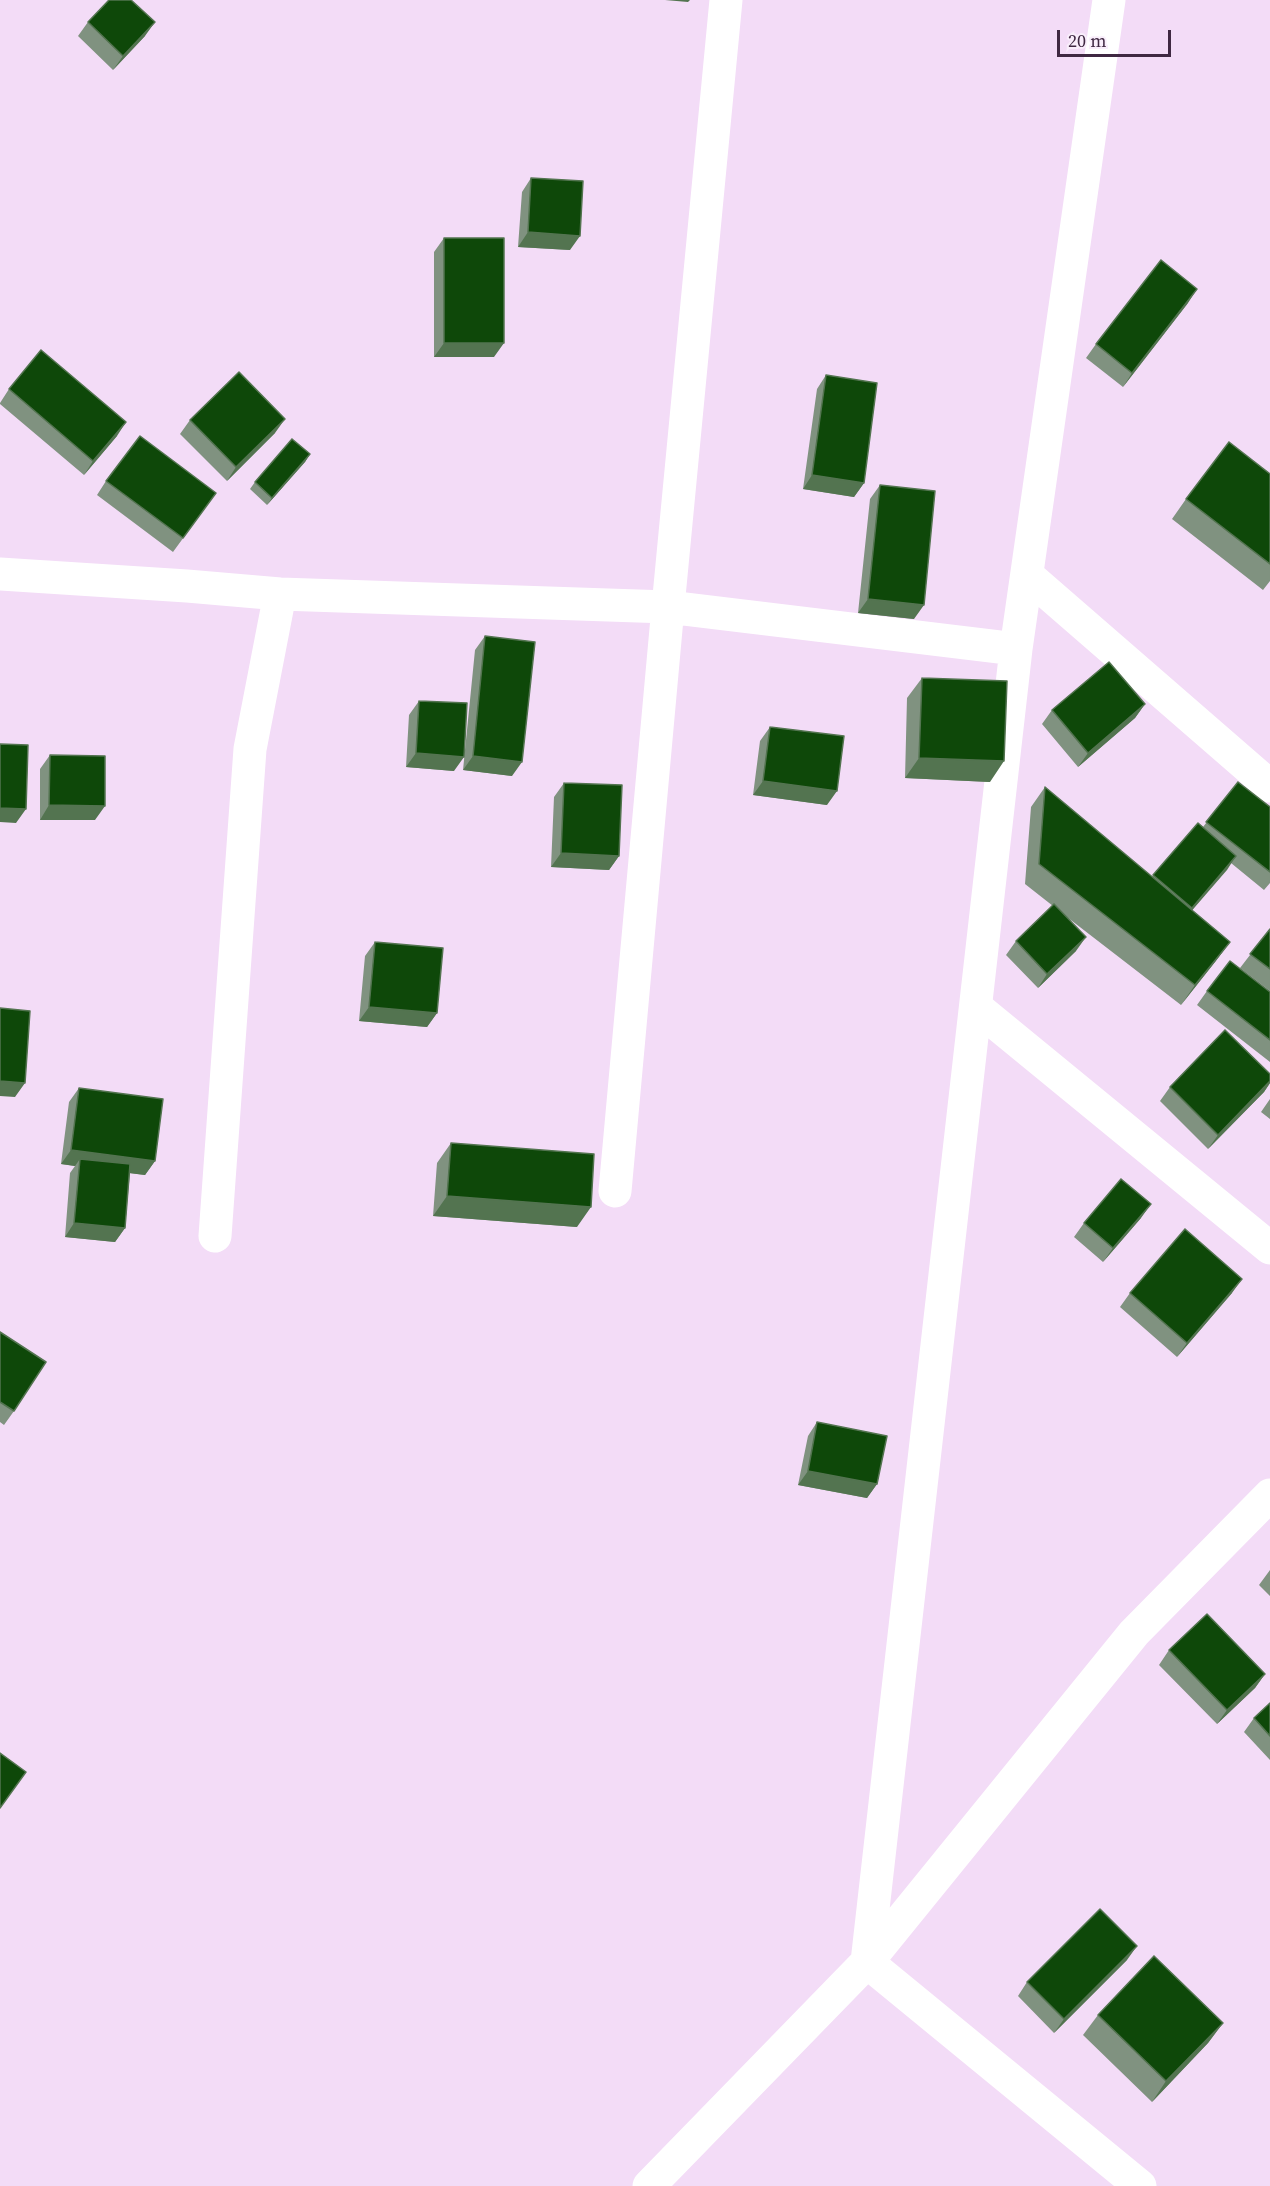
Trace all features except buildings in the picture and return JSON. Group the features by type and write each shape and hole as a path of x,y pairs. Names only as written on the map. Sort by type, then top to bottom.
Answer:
{"street":[{"path":"615,1191 726,0"},
{"path":"867,1962 1016,649 1109,0"},
{"path":"0,574 280,594 668,607 1016,649"},
{"path":"1027,575 1270,786"},
{"path":"215,1236 250,749 280,594"},
{"path":"976,1007 1270,1248"},
{"path":"649,2186 867,1962 1134,1633 1270,1495"},
{"path":"867,1962 1140,2186"}]}
